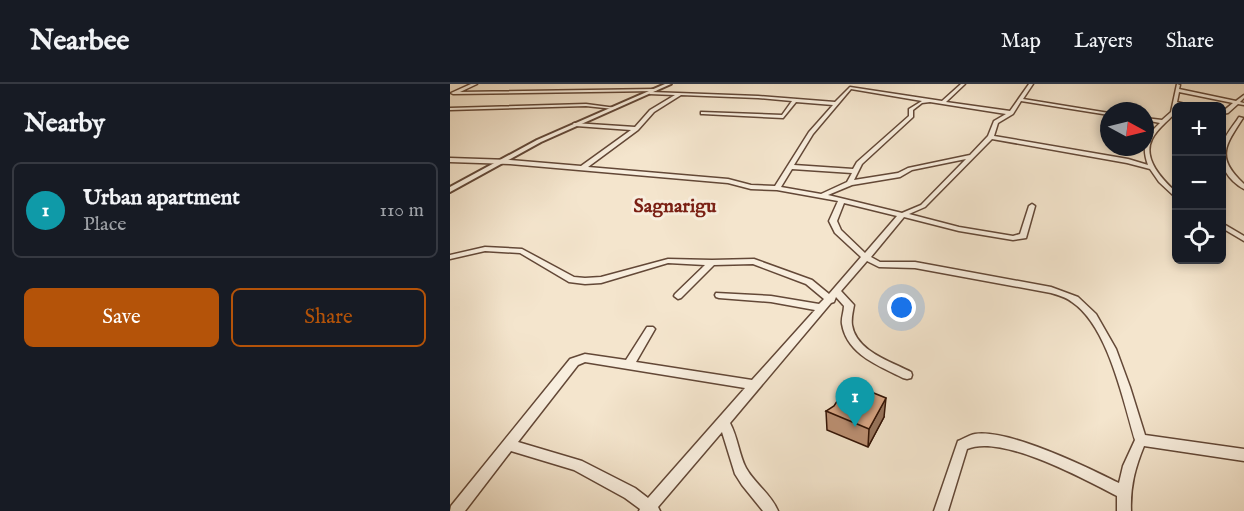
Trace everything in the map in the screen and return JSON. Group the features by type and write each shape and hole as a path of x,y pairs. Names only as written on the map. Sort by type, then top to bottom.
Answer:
{"street":[{"path":"452,93 475,84"},
{"path":"450,190 500,161 576,124 669,84"},
{"path":"943,102 963,84"},
{"path":"508,445 577,465 630,493 649,510 902,215 923,206 991,137 996,122 1011,113 1031,84"},
{"path":"1176,102 1178,87 1244,104"},
{"path":"777,188 811,133 850,88 1011,113"},
{"path":"452,93 652,92 837,104"},
{"path":"583,168 636,129 652,111 680,94"},
{"path":"1226,110 1244,96"},
{"path":"703,113 783,117 795,100"},
{"path":"850,183 859,163 911,116 911,110 921,102 930,100"},
{"path":"1021,100 1100,113"},
{"path":"450,110 586,105 614,108"},
{"path":"1226,114 1242,118 1227,136 1222,153 1226,169 1244,187"},
{"path":"1172,115 1145,145 1152,168 1161,182 1172,192"},
{"path":"1154,121 1164,122"},
{"path":"576,124 636,129"},
{"path":"991,137 1128,161 1152,168"},
{"path":"822,196 850,183 900,175 910,169 970,158"},
{"path":"450,160 500,161 728,181 751,187 777,188 822,196 959,229 1017,238 1023,236 1032,206"},
{"path":"789,167 856,171"},
{"path":"842,200 834,223 838,231 865,257 885,265 915,265 1051,290 1080,302 1094,319 1109,348 1141,440 1128,469 1122,491 1124,511"},
{"path":"1226,228 1244,239"},
{"path":"450,257 479,250 522,252 572,280 585,281 601,280 668,261 712,263 754,261 809,282 849,305 847,327 856,345 864,352 907,375"},
{"path":"678,296 712,263"},
{"path":"719,295 760,298 823,308"},
{"path":"629,365 650,329"},
{"path":"456,511 574,362 585,358 754,385"},
{"path":"723,422 732,435 739,467 749,485 767,502 771,511"},
{"path":"1141,440 1244,455"},
{"path":"941,511 962,445 971,441 999,442 1036,452 1122,491"}],"building":[{"path":"849,383 886,398 869,429 826,411 834,406"}],"place":[{"name":"Urban apartment","path":"855,427"}],"district":[{"name":"Sagnarigu","path":"675,205"}]}
